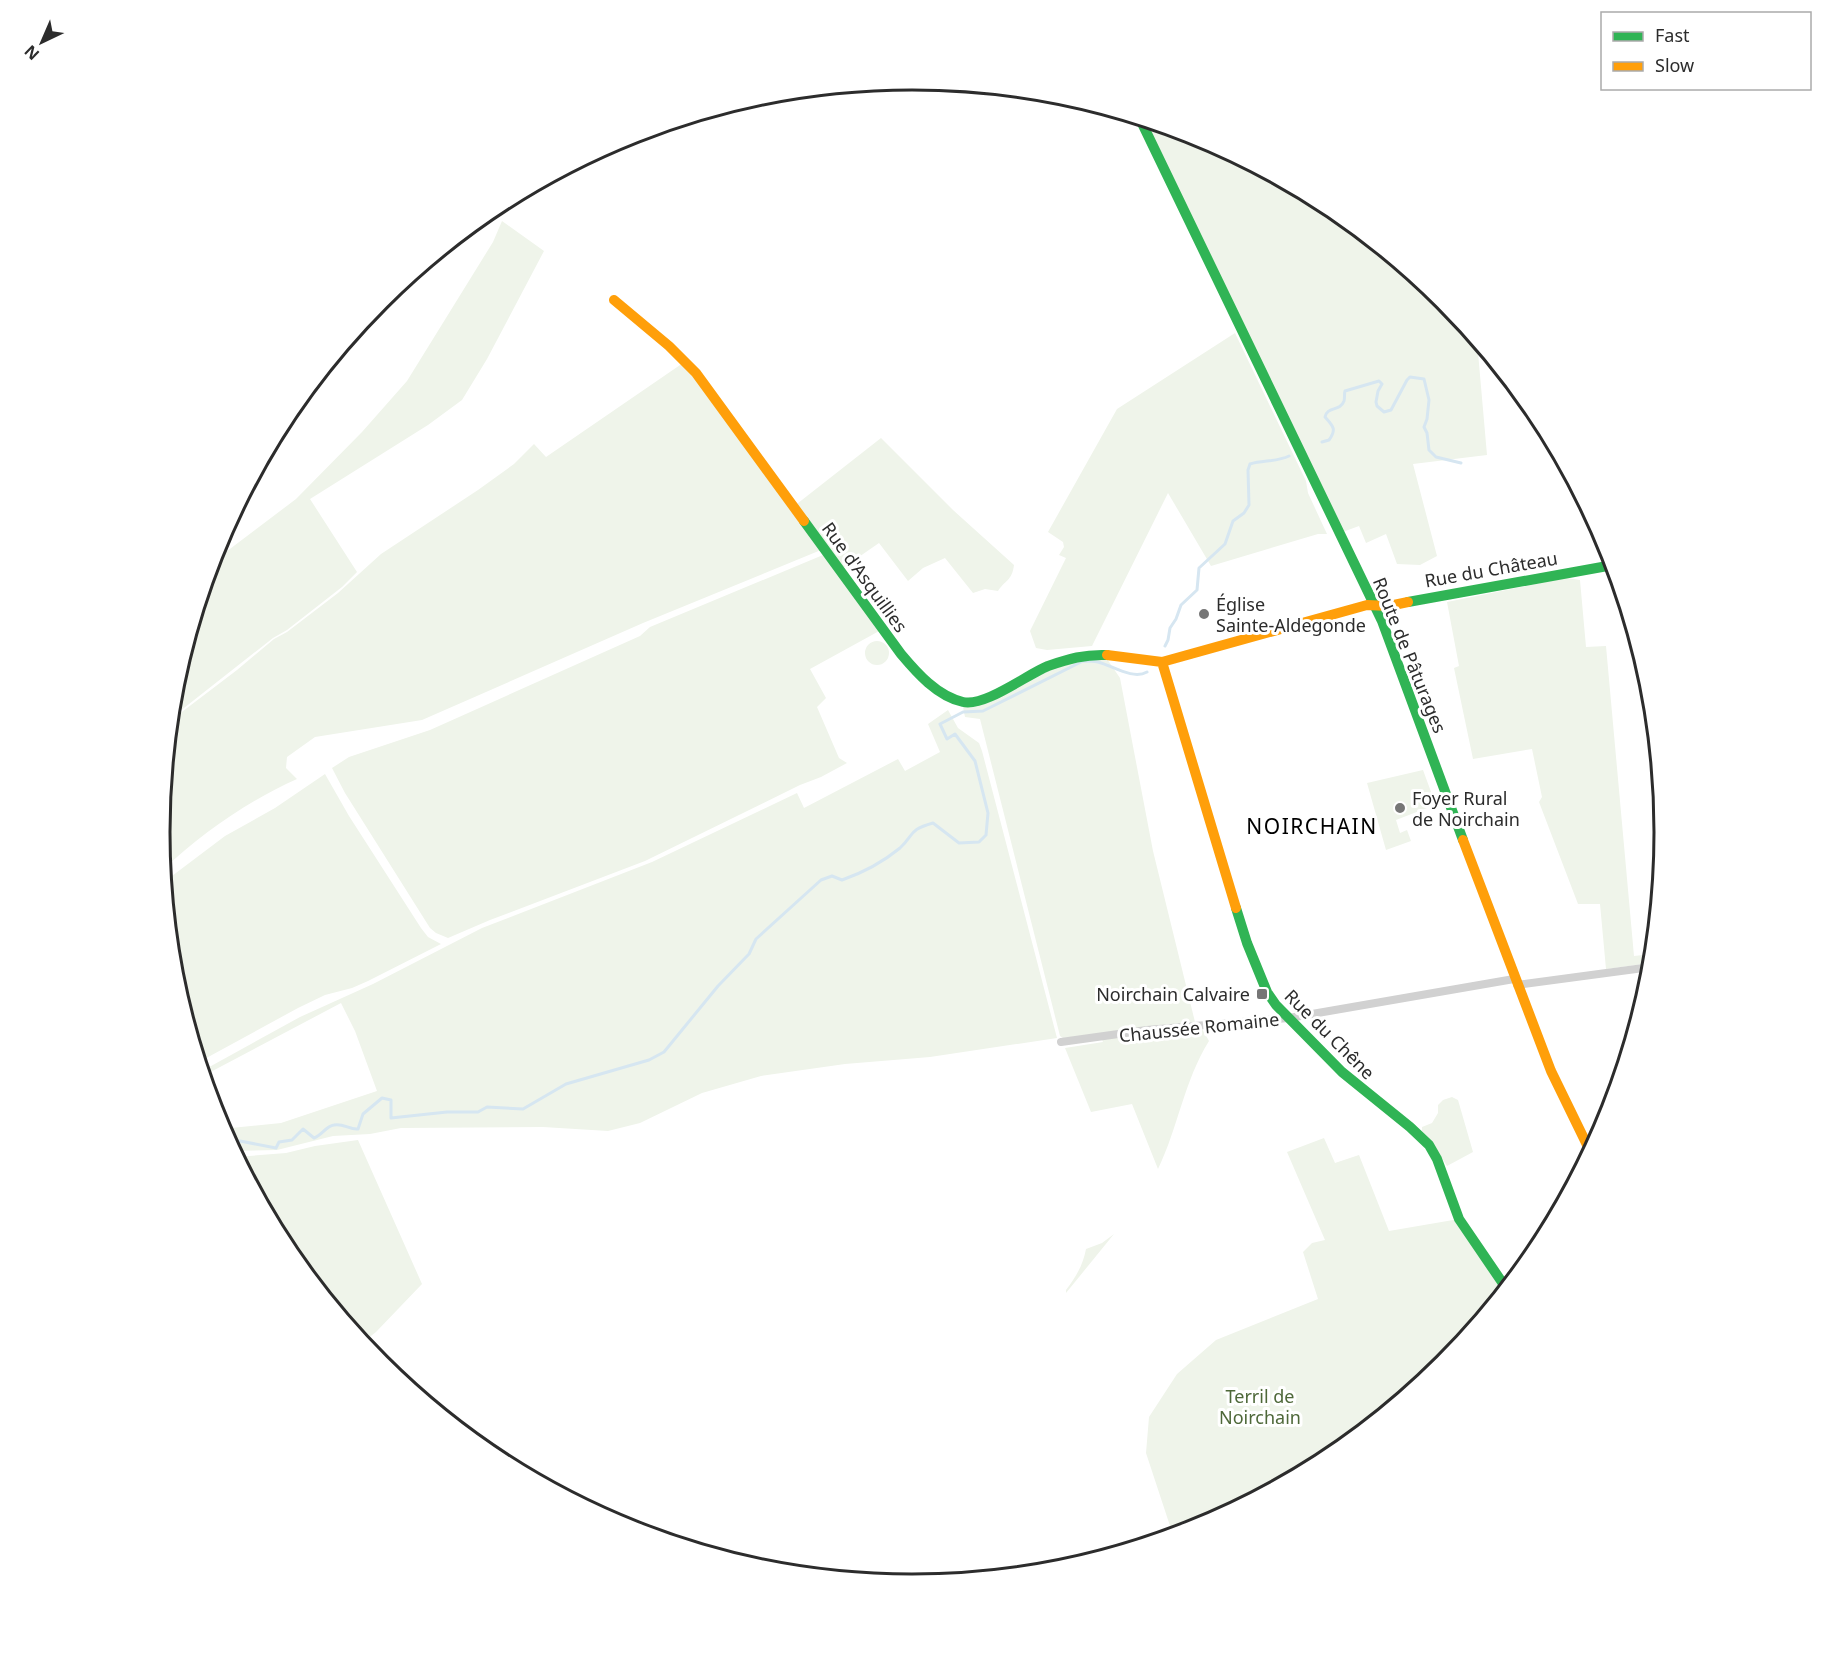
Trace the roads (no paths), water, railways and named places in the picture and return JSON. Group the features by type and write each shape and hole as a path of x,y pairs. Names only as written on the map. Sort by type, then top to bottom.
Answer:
{"street":[{"name":"Route de Pâturages","path":"1144,127 1375,607 1551,1071 1585,1142"},
{"name":"Rue d'Asquillies","path":"614,300 669,346 702,381 895,645 917,673 934,687 954,699 973,703 992,696 1046,667 1081,655 1104,655 1162,662"},
{"name":"Rue du Château","path":"1162,662 1367,605 1389,606 1604,567"},
{"name":"Rue du Chêne","path":"1162,662 1247,943 1267,992 1276,1005 1342,1072 1429,1145 1437,1159 1459,1219 1502,1282"},
{"name":"Chaussée Romaine","path":"1060,1042 1147,1030 1289,1018 1516,982 1641,967"}],"waterway":[{"path":"1322,442 1329,440 1333,430 1325,417 1326,414 1340,407 1345,391 1379,381 1382,384 1376,402 1384,412 1391,410 1410,377 1424,379 1429,400 1424,427 1429,450 1436,457 1461,463"},
{"path":"1165,646 1170,628 1181,605 1197,590 1199,568 1225,544 1233,521 1244,513 1249,505 1248,470 1250,464 1289,456"},
{"path":"238,1141 276,1148 279,1142 292,1140 303,1129 314,1138 334,1125 358,1129 363,1114 382,1098 391,1100 391,1118 447,1112 478,1112 487,1107 523,1109 566,1084 649,1060 664,1052 718,986 749,954 756,939 821,880 832,876 842,880 865,870 900,848 916,830 933,823 959,843 979,842 986,835 988,813 975,761 955,734 947,739 940,724 963,712 983,711 1083,661 1098,662 1129,673 1147,672"}],"place":[{"name":"Église Sainte-Aldegonde","path":"1204,614"},
{"name":"Foyer Rural de Noirchain","path":"1400,808"},
{"name":"Noirchain Calvaire","path":"1262,994"}],"district":[{"name":"NOIRCHAIN","path":"1312,826"}],"park label":[{"name":"Terril de Noirchain","path":"1260,1406"}]}
